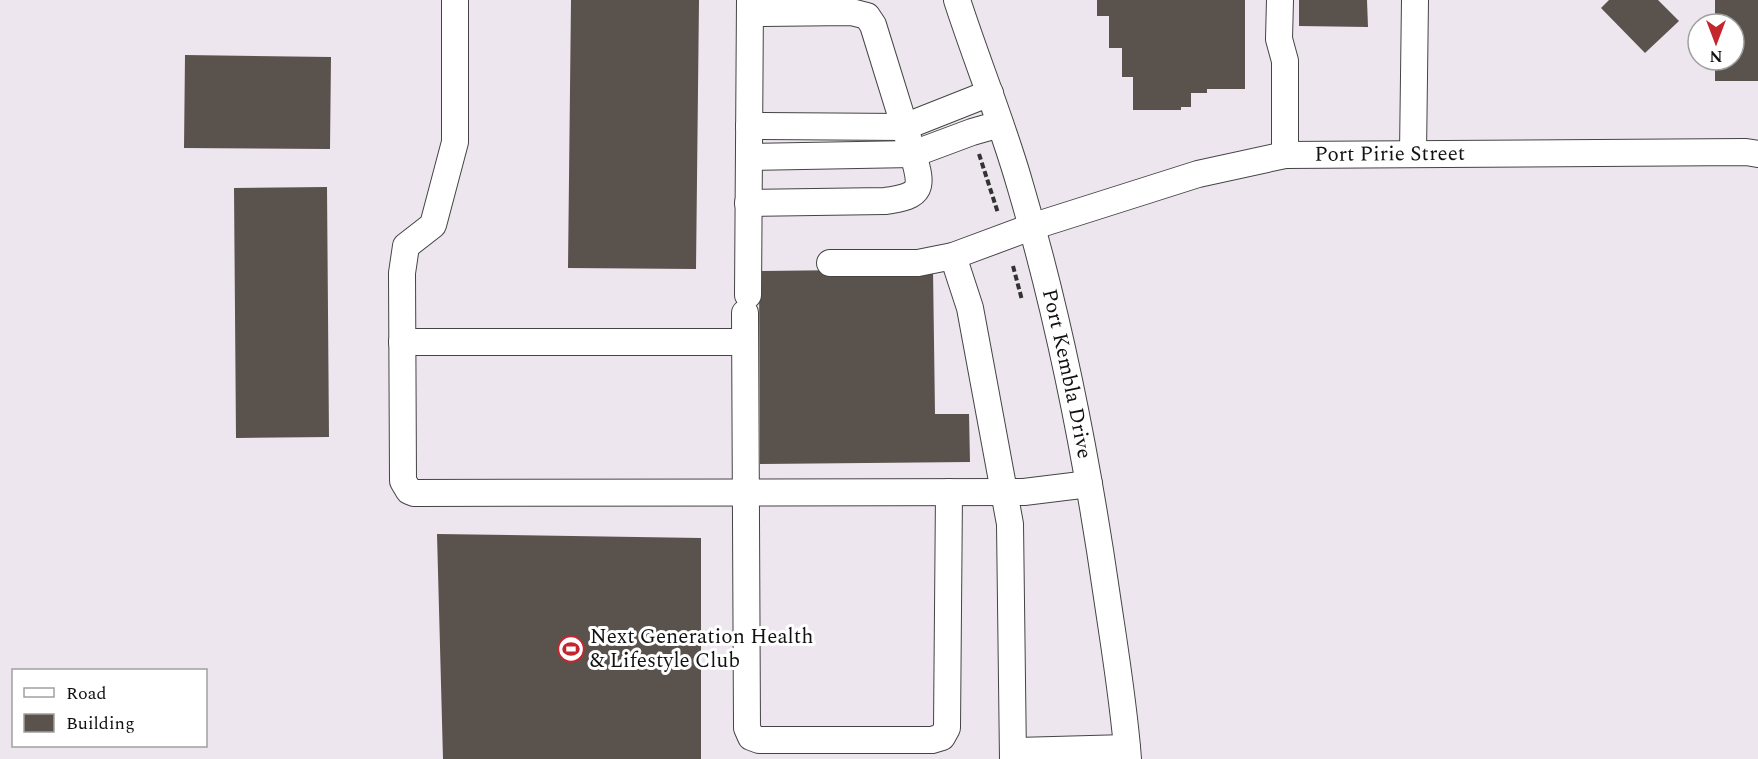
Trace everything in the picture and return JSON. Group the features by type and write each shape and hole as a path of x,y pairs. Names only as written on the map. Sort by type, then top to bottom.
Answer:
{"street":[{"path":"455,0 455,142 433,225 406,246 402,273 403,481 409,491 414,493 1004,492 1089,484"},
{"name":"Port Kembla Drive","path":"957,0 1020,185 1057,322 1089,484 1128,754"},
{"path":"1280,0 1280,39 1285,62 1285,155"},
{"path":"1413,153 1415,0"},
{"path":"748,203 885,201 914,194 919,184 919,175 873,25 867,15 750,6 745,493 747,728 751,737 759,741 932,740 942,737 947,728 949,492"},
{"path":"749,126 904,127 990,93"},
{"path":"749,157 913,154 1000,124"},
{"name":"Port Pirie Street","path":"830,263 918,263 953,256 1031,227 1198,174 1285,155 1746,152 1758,154"},
{"path":"953,256 970,308 1010,524 1013,755 1128,754"},
{"path":"402,342 745,342"}],"path":[{"path":"972,132 1005,237 1022,303"}],"shaded area":[{"path":"0,0 1758,0 1758,759 0,759"}],"building":[{"path":"571,0 699,0 696,269 568,268"},
{"path":"1097,0 1245,0 1245,89 1207,89 1207,93 1191,93 1191,107 1181,107 1181,110 1133,110 1133,77 1122,77 1122,48 1109,48 1109,16 1097,16"},
{"path":"1299,0 1367,0 1368,27 1299,26"},
{"path":"1609,0 1658,0 1679,21 1645,53 1601,8"},
{"path":"1715,0 1758,0 1758,81 1715,81 1715,72 1746,72 1746,12 1715,12"},
{"path":"185,55 331,57 330,149 184,148"},
{"path":"327,187 329,437 236,438 234,188"},
{"path":"933,269 935,414 969,414 970,462 760,464 759,271"},
{"name":"Next Generation Health & Lifestyle Club","path":"437,534 701,538 701,759 443,759"}],"place":[{"name":"Next Generation Health & Lifestyle Club","path":"571,649"}]}
